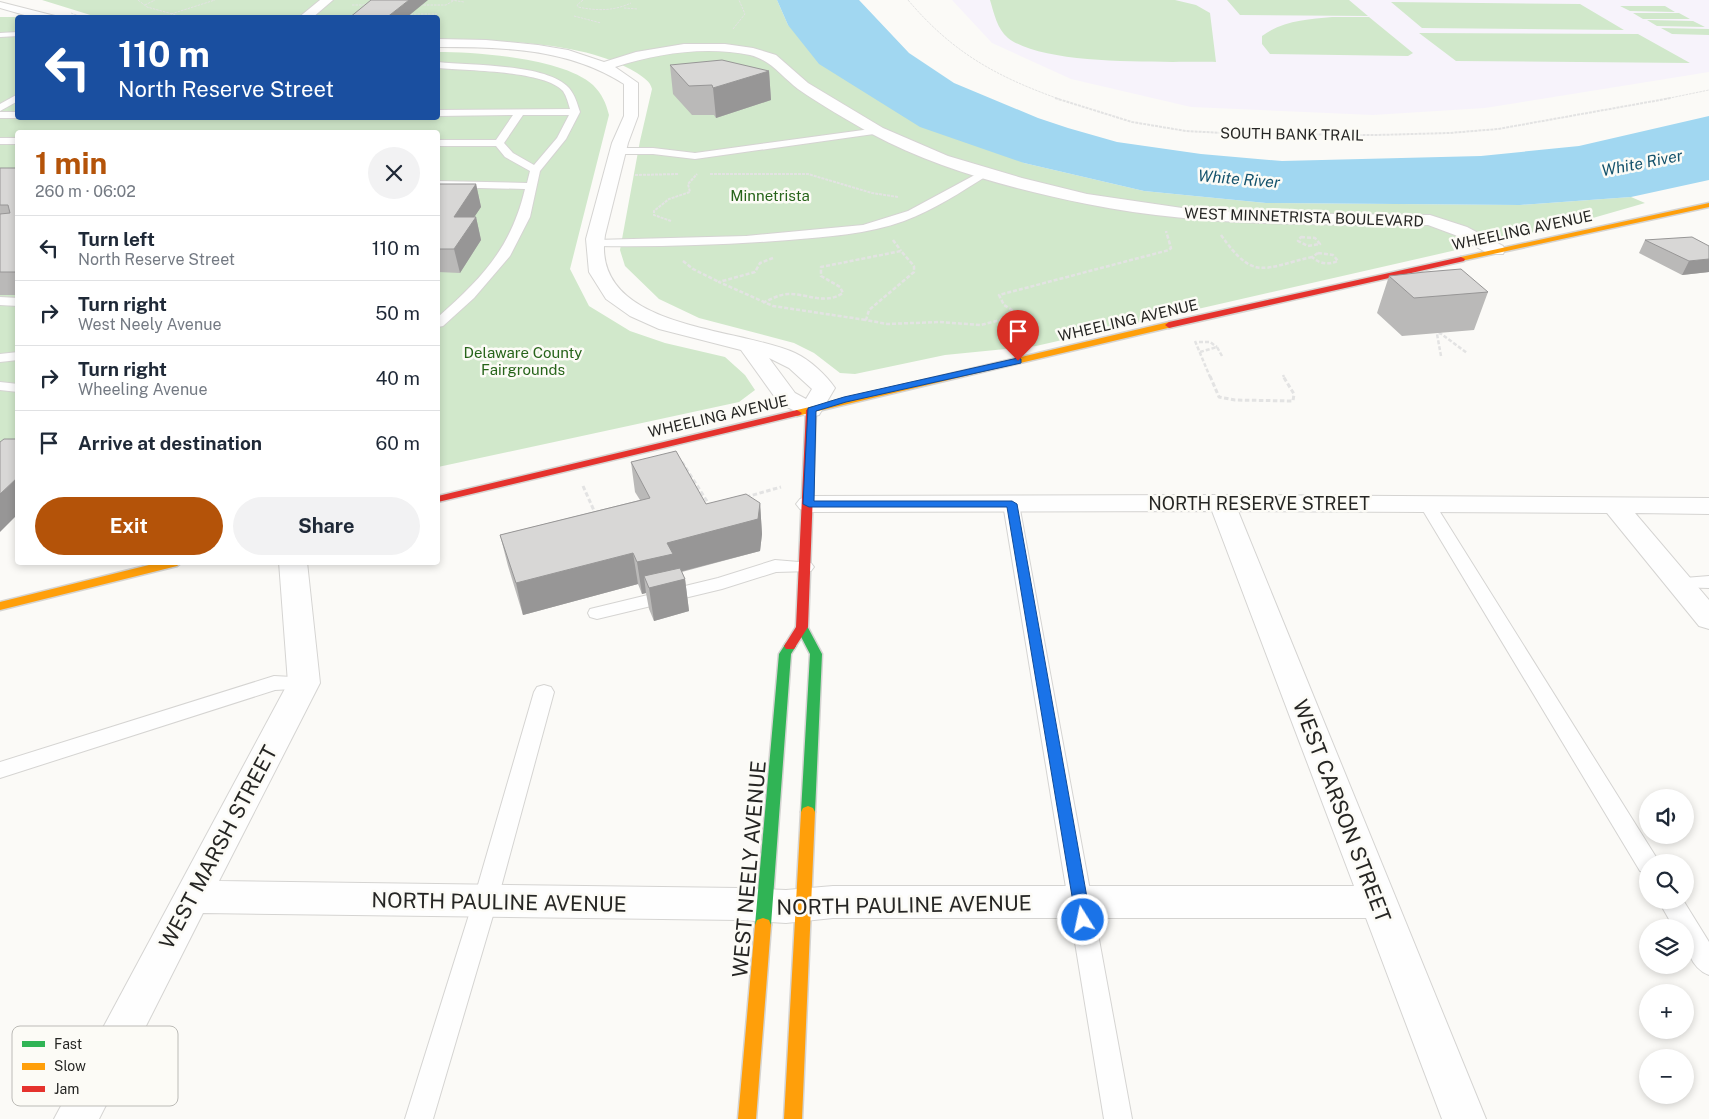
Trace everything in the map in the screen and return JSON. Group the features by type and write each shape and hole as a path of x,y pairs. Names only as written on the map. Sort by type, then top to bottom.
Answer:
{"main road":[{"name":"WHEELING AVENUE","path":"440,499 811,410 854,398 1496,250 1709,205"},
{"path":"793,1119 816,654 802,628 809,504 811,410"},
{"path":"0,606 164,565"},
{"name":"WEST NEELY AVENUE","path":"747,1119 785,654 802,628"}],"street":[{"path":"308,15 327,0"},
{"path":"4,7 38,15"},
{"path":"440,42 534,48 605,66 631,83 629,95 632,109 627,151 595,243 596,266 602,282 615,297 634,310 666,325 749,347 786,357 805,370 824,388 811,410 787,398 749,347"},
{"path":"440,47 518,52 568,62 600,77 629,95"},
{"name":"WEST MINNETRISTA BOULEVARD","path":"605,66 636,56 684,48 725,48 753,52 771,58 803,86 878,131 942,159 984,173 1087,199 1189,214 1254,218 1430,220 1461,231 1496,250"},
{"name":"NORTH RESERVE STREET","path":"809,504 1222,503 1709,506"},
{"name":"WEST CARSON STREET","path":"1222,503 1464,1119"},
{"path":"1614,505 1709,619"},
{"path":"294,565 304,684"},
{"name":"WEST MARSH STREET","path":"124,1026 304,684"},
{"name":"NORTH PAULINE AVENUE","path":"191,898 739,904 764,907 804,907 833,902 1378,902"},
{"name":"WEST MARSH STREET","path":"76,1119 83,1106"}],"lane":[{"path":"0,34 15,34"},
{"path":"440,65 545,77 564,87 572,98 575,112 561,139 535,170 524,218 504,256 470,295 440,321"},
{"path":"0,108 15,100"},
{"path":"440,112 575,112"},
{"path":"499,143 520,112"},
{"path":"0,115 15,115"},
{"path":"627,151 695,156 764,144 878,131"},
{"path":"0,141 15,141"},
{"path":"440,143 499,143"},
{"path":"499,143 509,155 535,170"},
{"path":"595,243 738,242 815,235 879,225 901,218 984,173"},
{"path":"440,184 532,186"},
{"path":"0,301 15,302"},
{"path":"0,358 15,356"},
{"path":"0,386 15,388"},
{"path":"1012,504 1118,1119"},
{"path":"1427,504 1642,854"},
{"path":"597,613 722,583 775,566 805,567"},
{"path":"1678,583 1709,582"},
{"path":"0,770 274,683 304,684"},
{"path":"419,1119 485,902 544,692"},
{"path":"1675,909 1709,964"}],"path":[{"path":"138,0 145,5 174,15"},
{"path":"145,5 155,0"},
{"path":"170,14 215,0"},
{"path":"415,5 446,5 452,0 464,2"},
{"path":"583,0 577,5 578,7 597,10 638,9"},
{"path":"731,31 745,14 739,0"},
{"name":"SOUTH BANK TRAIL","path":"908,0 950,46 980,66 1018,84 1105,115 1148,125 1200,132 1369,135 1468,132 1556,120 1709,90"},
{"path":"623,8 631,3"},
{"path":"352,5 370,5"},
{"path":"410,10 405,14 436,14"},
{"path":"574,16 601,23"},
{"path":"627,151 629,175 697,174"},
{"path":"706,174 808,174 872,193 931,203"},
{"path":"1010,339 1033,326 1020,315 1007,310 999,299 999,295 1170,250 1165,230"},
{"path":"815,235 760,263 755,272 719,282 763,303 822,315 887,324 940,322 981,325 1020,315"},
{"path":"763,303 781,295 792,294 830,300 843,292 821,276 821,268 901,252 914,266 914,272 869,310 866,320"},
{"path":"1322,252 1336,256 1338,261 1333,263 1320,262 1314,259 1313,255 1322,252"},
{"path":"1191,334 1218,397 1235,400 1293,401 1294,394 1284,375"},
{"path":"1441,356 1437,334 1440,334 1467,354"},
{"path":"1195,341 1210,342 1217,347 1222,356"},
{"path":"1200,352 1217,347"},
{"path":"679,458 710,506"},
{"path":"581,481 598,518"},
{"path":"738,499 784,486"},
{"path":"710,506 719,504"},
{"path":"706,514 710,506"},
{"path":"586,515 594,511"}],"shaded area":[{"path":"952,0 1709,0 1709,72 1485,108 1373,115 1191,107 1071,79 992,43"}],"green space":[{"name":"Minnetrista","path":"42,0 777,0 788,25 1024,163 1144,191 1266,203 1520,205 1631,197 1645,203 1579,222 1036,346 945,355 855,374 840,373 814,353 794,343 699,318 659,299 625,266 620,250 640,141 652,89 644,78 617,62 568,48 541,44 440,40 440,15 90,15"},
{"path":"990,0 1175,0 1196,5 1210,13 1216,62 1139,62 1077,58 1049,54 1026,47 1008,38 999,25"},
{"path":"1227,0 1349,0 1368,16 1240,15"},
{"path":"1391,2 1580,4 1624,30 1422,28"},
{"path":"1620,6 1665,6 1675,12 1630,11"},
{"path":"1633,13 1679,13 1690,19 1643,19"},
{"name":"Delaware County Fairgrounds","path":"0,17 15,17 15,120 440,120 440,52 474,53 519,58 562,68 579,76 593,85 599,92 609,115 570,269 589,306 630,331 665,343 725,357 745,375 755,390 739,402 440,467 440,130 15,130 15,453 0,453"},
{"path":"1332,17 1369,17 1413,53 1408,56 1270,54 1262,44 1262,36 1278,27 1305,20"},
{"path":"1647,20 1693,21 1705,27 1657,26"},
{"path":"1661,28 1709,29 1709,35 1672,34"},
{"path":"1419,33 1638,34 1690,63 1456,61"}],"water":[{"name":"White River","path":"777,0 859,0 909,53 954,83 1038,118 1117,142 1201,154 1282,161 1481,156 1579,146 1709,116 1709,180 1631,197 1520,205 1266,203 1144,191 1024,163 920,127 819,64 788,25"}],"building":[{"path":"371,0 409,0 390,15 353,15"},
{"path":"722,60 769,71 713,88 712,85 689,86 670,65"},
{"path":"0,168 15,168 15,272 0,272 0,214 10,213 8,205 0,205"},
{"path":"440,184 476,184 454,217 476,217 454,249 440,249"},
{"path":"1692,237 1709,246 1709,259 1689,261 1645,240"},
{"path":"1461,269 1488,292 1414,298 1389,276 1425,272"},
{"path":"4,439 15,439 15,480 0,494 0,442"},
{"path":"676,451 706,504 746,494 760,503 758,519 667,543 673,554 637,562 633,553 516,583 500,535 650,498 631,462"},
{"path":"680,568 685,579 649,588 644,576"}],"traffic: fast":[{"path":"802,627 816,654 808,812"},
{"path":"763,925 785,654 790,646"}],"traffic: slow":[{"path":"1461,259 1709,205"},
{"path":"797,413 1169,325"},
{"path":"0,606 165,565"},
{"path":"793,1119 808,812"},
{"path":"747,1119 763,925"}],"traffic: jam":[{"path":"1169,325 1461,259"},
{"path":"790,646 802,627 811,410"},
{"path":"440,499 797,413"}],"route":[{"path":"1018,361 844,400 811,410 809,504 1012,504 1083,920"}]}
